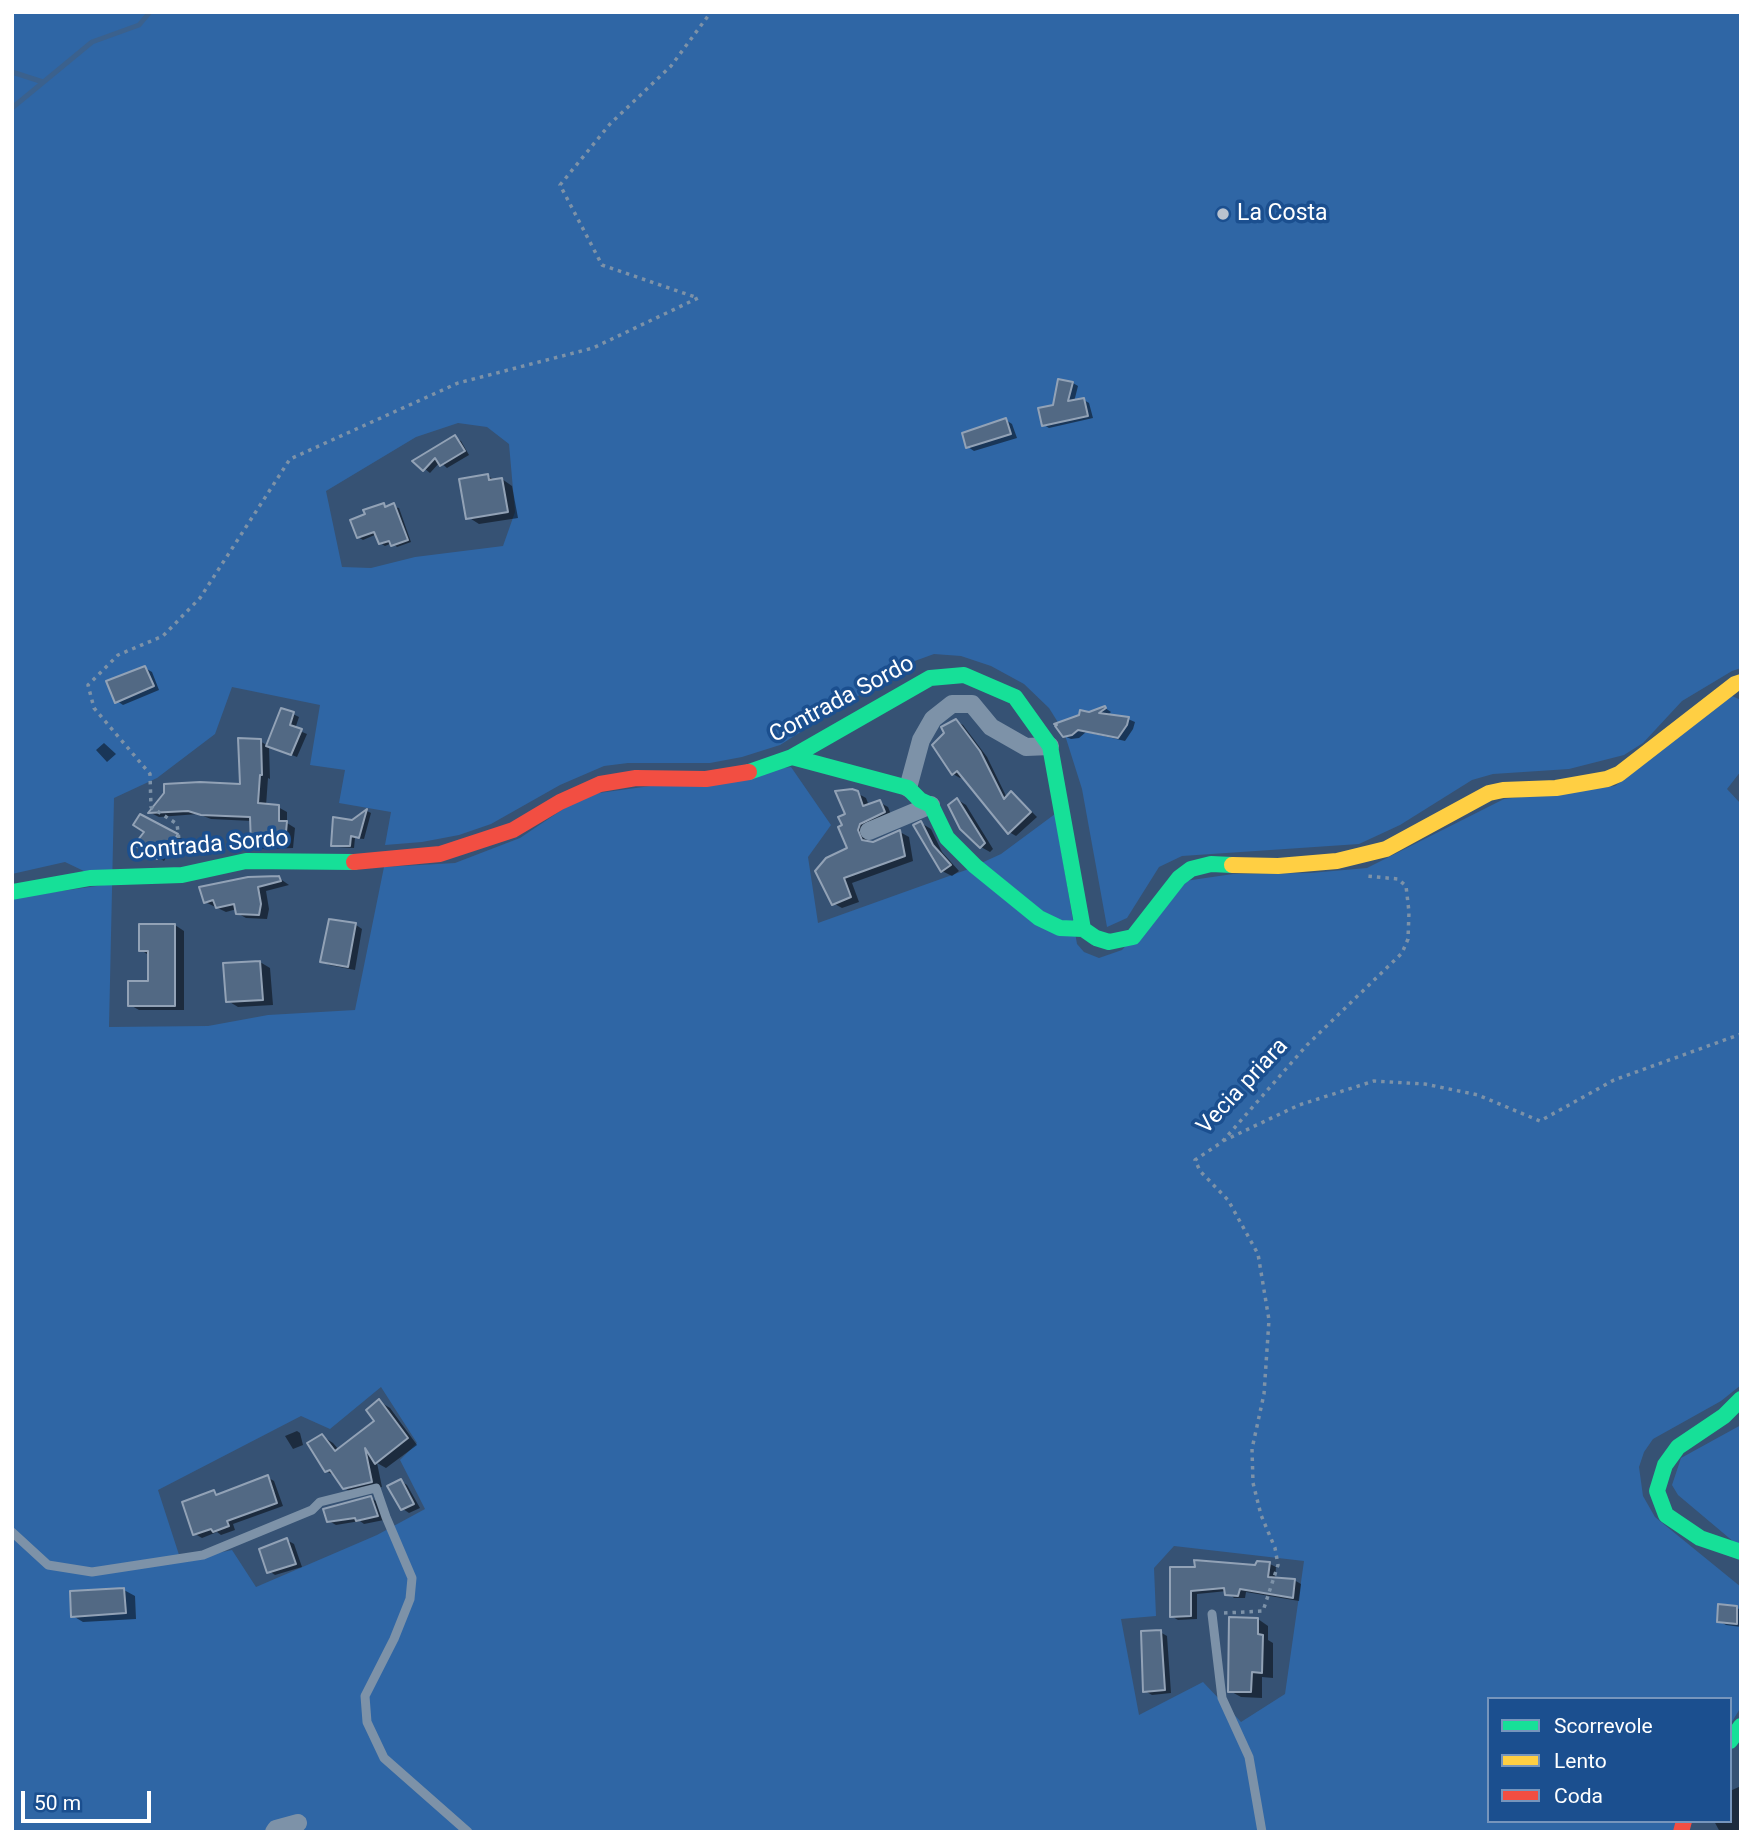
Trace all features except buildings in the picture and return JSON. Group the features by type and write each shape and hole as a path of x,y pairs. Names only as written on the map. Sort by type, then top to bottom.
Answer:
{"street":[{"name":"Contrada Sordo","path":"12,892 90,878 182,875 246,861 356,862 440,854 513,830 560,802 600,784 636,778 706,779 749,772 792,757 930,678 964,675 1015,696 1050,746 1083,929"},
{"path":"792,757 908,788 920,800 931,805 947,838 975,866 1039,918 1060,928 1083,929 1096,938 1109,942 1133,937 1179,878 1191,869 1211,864 1278,866 1337,861 1386,849 1489,793 1556,788 1607,779 1619,774 1741,682"},
{"path":"908,788 921,740 933,719 952,704 972,704 991,727 1026,747 1050,746"},
{"path":"869,831 931,805"},
{"path":"1741,1399 1724,1416 1678,1447 1665,1465 1657,1491 1666,1515 1700,1538 1741,1552"},
{"path":"274,1832 276,1829 298,1823"}],"lane":[{"path":"12,1532 48,1564 92,1572 203,1555 312,1510 320,1502 376,1488 412,1578 410,1599 394,1639 365,1696 367,1722 384,1758 468,1832"},
{"path":"1212,1614 1222,1698 1249,1756 1262,1832"}],"path":[{"path":"182,875 177,824 151,807 150,774 93,708 88,685 118,655 163,636 201,598 290,460 458,383 593,348 698,298 601,265 560,185 610,124 671,66 711,12"},
{"name":"Vecia priara","path":"1212,1614 1263,1611 1278,1565 1253,1483 1252,1449 1264,1394 1269,1320 1258,1254 1228,1200 1200,1171 1195,1160 1222,1142 1307,1045 1402,953 1408,939 1406,886 1398,880 1361,876"},
{"path":"1222,1142 1299,1105 1374,1081 1425,1084 1478,1095 1540,1121 1614,1080 1741,1034"}],"shaded area":[{"path":"12,12 1741,12 1741,668 1682,701 1643,743 1624,755 1569,769 1493,774 1472,780 1400,825 1359,844 1182,856 1159,867 1127,918 1107,927 1082,789 1064,732 1049,708 1024,684 991,666 961,656 934,654 912,662 780,745 742,757 710,763 628,763 604,766 560,785 491,824 459,835 422,842 385,845 391,812 339,803 345,770 310,765 320,705 232,687 215,734 157,778 114,798 109,1027 208,1026 268,1015 355,1010 384,867 455,863 520,838 584,795 791,767 831,825 808,857 818,923 966,870 1001,854 1055,814 1077,944 1084,952 1099,958 1122,950 1185,881 1233,874 1310,873 1367,868 1504,799 1615,786 1732,696 1741,700 1741,771 1727,789 1741,804 1741,1385 1721,1401 1653,1439 1644,1452 1639,1467 1643,1496 1655,1517 1741,1587 1741,1707 1732,1722 1732,1697 1487,1697 1487,1823 1677,1823 1673,1832 12,1832 12,898 111,884 65,862 12,874","holes":["458,423 487,427 509,444 515,512 503,546 415,557 371,568 342,567 326,491 416,437","381,1387 417,1443 400,1460 425,1509 377,1535 256,1587 232,1550 181,1561 158,1490 301,1416 330,1429","1174,1546 1304,1561 1285,1694 1241,1722 1203,1682 1139,1715 1121,1619 1156,1616 1154,1568"]},
{"path":"1741,1425 1741,1548 1678,1495 1672,1485 1681,1458"}],"waterway":[{"path":"12,108 92,42 139,25 150,12"},
{"path":"12,72 43,82"}],"traffic: fast":[{"path":"749,772 792,757 930,678 964,675 1015,697 1050,746 1083,929 1096,938 1109,942 1133,937 1179,878 1191,869 1211,864 1232,865"},
{"path":"792,757 908,788 920,800 931,805 947,838 975,866 1039,918 1060,928 1083,929"},
{"path":"12,892 90,878 182,875 246,861 354,862"},
{"path":"1741,1399 1724,1416 1678,1447 1665,1465 1657,1491 1666,1515 1700,1538 1741,1552"},
{"path":"1732,1738 1741,1726"}],"traffic: slow":[{"path":"1232,865 1278,866 1337,861 1386,849 1489,793 1556,788 1607,779 1619,774 1741,682"}],"traffic: jam":[{"path":"354,862 440,854 513,830 560,802 600,784 636,778 706,779 749,772"},
{"path":"1681,1832 1683,1823"}],"place":[{"name":"La Costa","path":"1223,214"}]}
